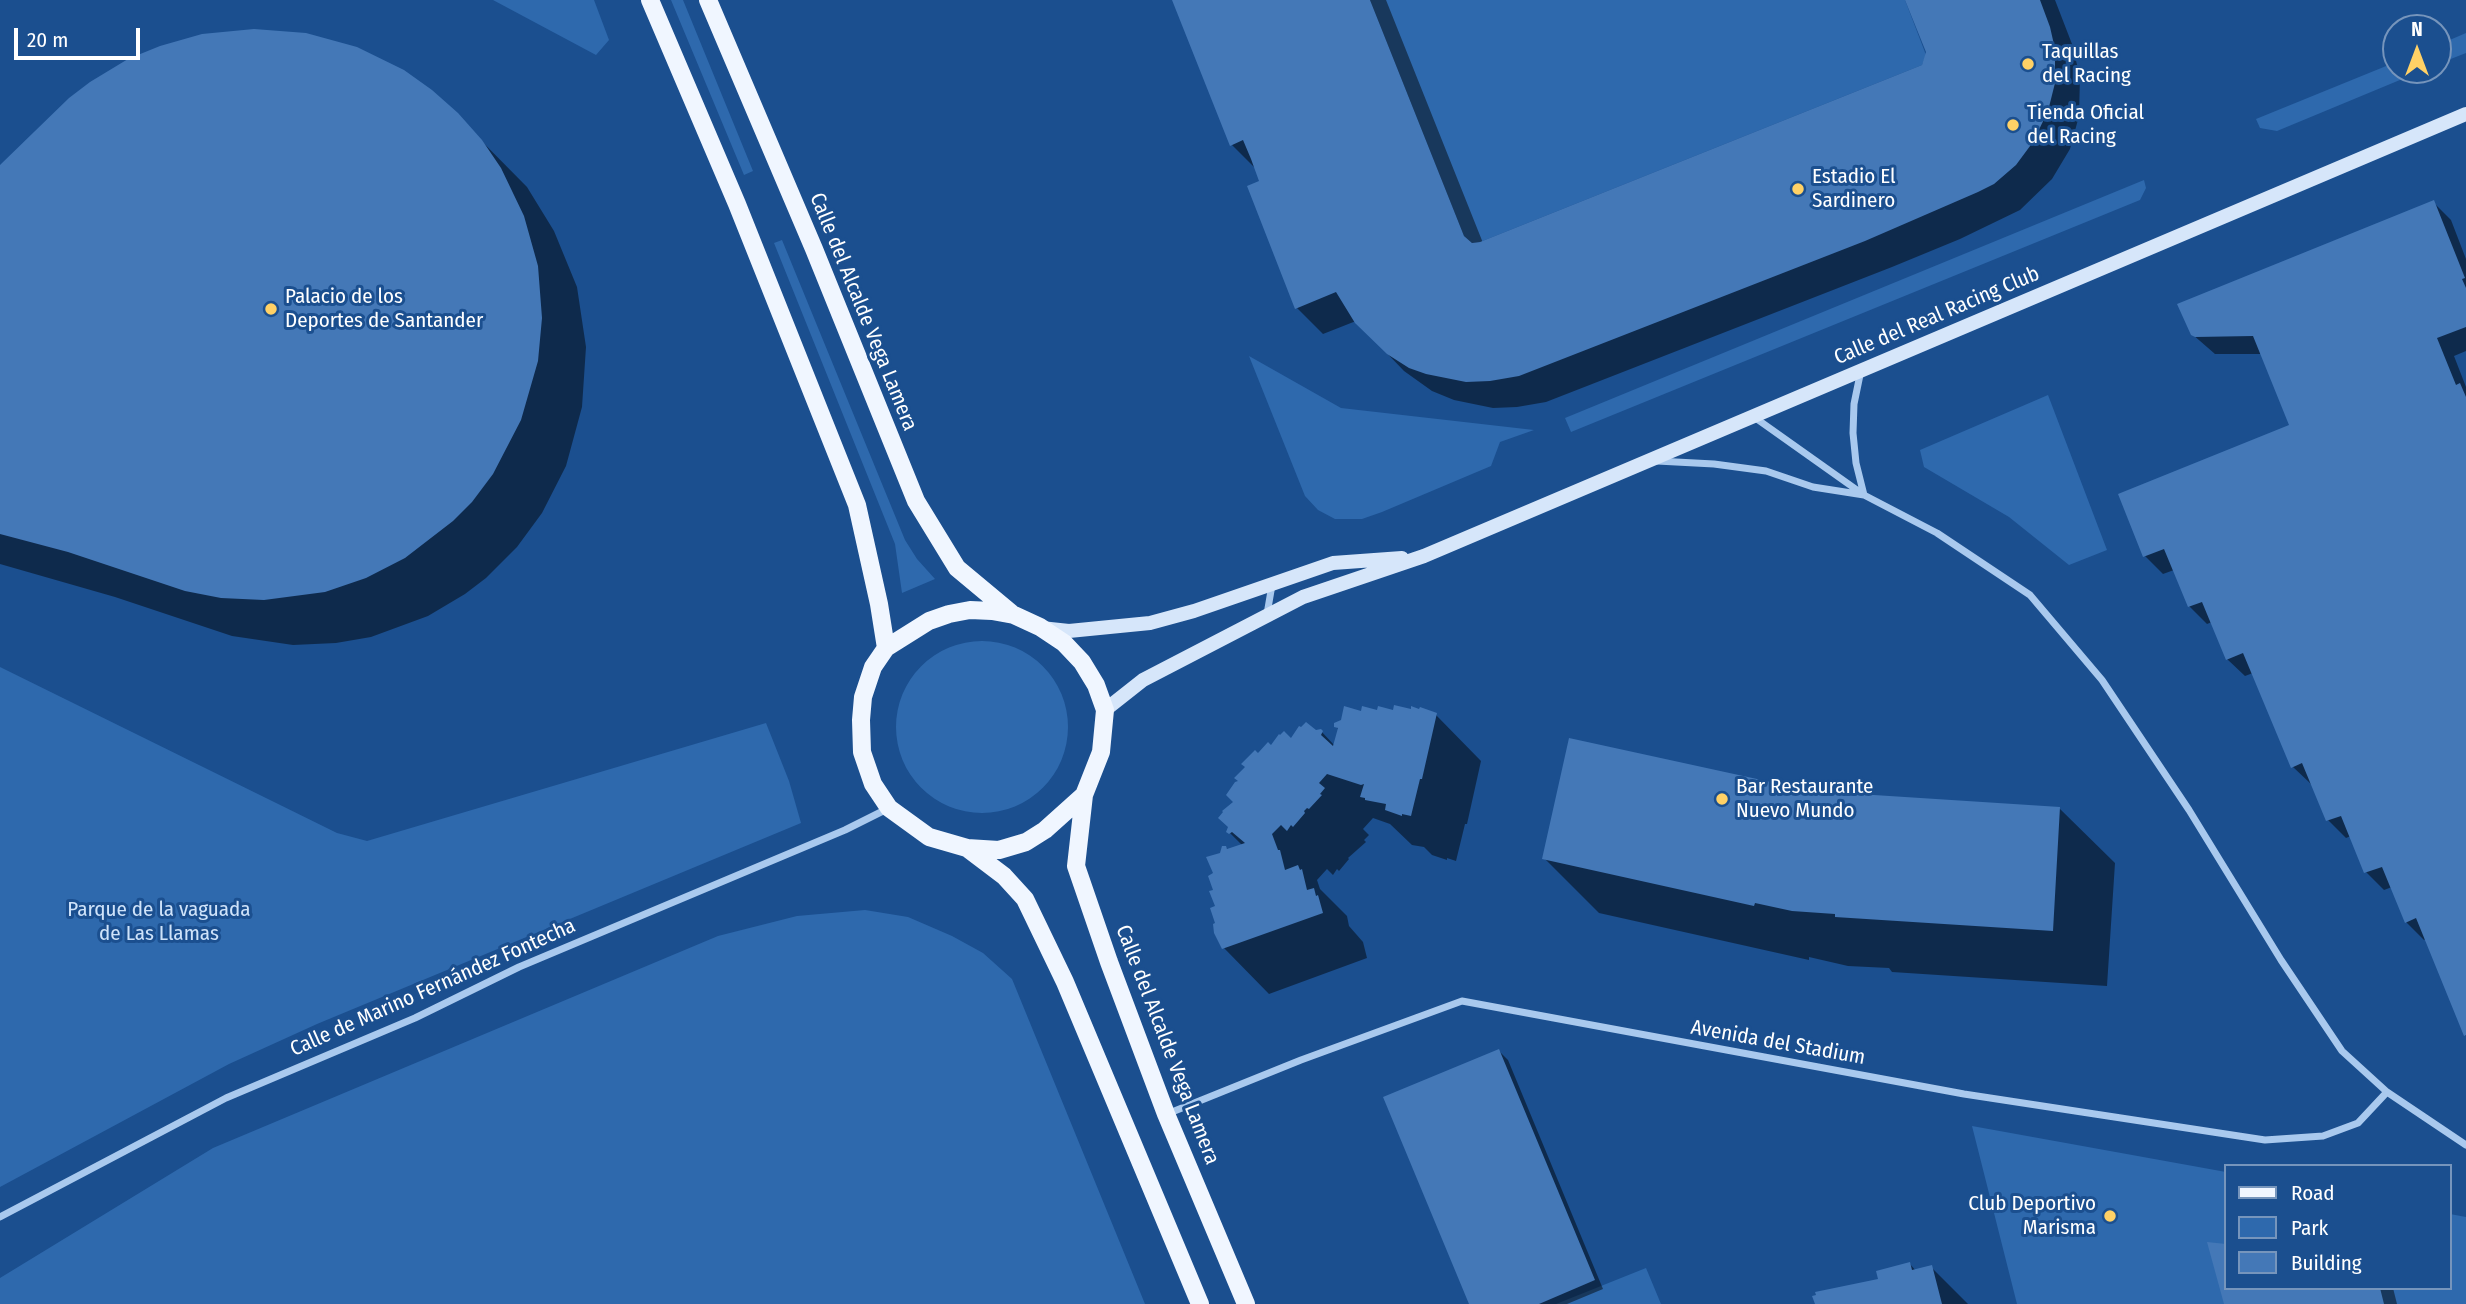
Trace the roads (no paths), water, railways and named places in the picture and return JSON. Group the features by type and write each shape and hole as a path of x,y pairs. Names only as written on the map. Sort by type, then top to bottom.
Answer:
{"main road":[{"path":"650,0 737,204 857,506 886,648"},
{"name":"Calle del Alcalde Vega Lamera","path":"708,0 916,501 957,568 1014,615"},
{"name":"Calle del Real Racing Club","path":"1105,710 1143,680 1303,597 1424,556 2466,114"},
{"name":"Calle del Real Racing Club","path":"1272,585 1333,563 1424,556"},
{"path":"1040,627 1069,631 1150,623 1272,585"},
{"path":"971,610 1014,615 1040,627 1064,643 1082,662 1096,685 1105,710 1101,751 1084,795 1045,830 1026,842 999,850 967,848 929,836 889,808 873,784 862,752 863,697 873,667 886,648 929,621 971,610"},
{"name":"Calle del Alcalde Vega Lamera","path":"1084,795 1076,866 1166,1114 1246,1304"},
{"path":"967,848 1004,876 1025,899 1065,982 1200,1304"}],"street":[{"path":"1861,370 1854,404 1853,433 1856,463 1864,495"},
{"path":"1754,416 1864,495 1937,533 2030,595 2102,680 2189,810 2281,960 2342,1051 2386,1092 2451,1138 2466,1145"},
{"path":"1649,460 1714,464 1766,471 1814,487 1864,495"},
{"path":"1266,615 1272,585"},
{"name":"Calle de Marino Fernández Fontecha","path":"0,1217 226,1098 415,1018 519,967 791,853 889,808"},
{"name":"Avenida del Stadium","path":"1166,1114 1301,1060 1462,1001 1964,1094 2265,1140 2323,1136 2358,1123 2386,1092"}],"place":[{"name":"Taquillas del Racing","path":"2028,64"},
{"name":"Tienda Oficial del Racing","path":"2013,125"},
{"name":"Estadio El Sardinero","path":"1798,189"},
{"name":"Palacio de los Deportes de Santander","path":"271,309"},
{"name":"Bar Restaurante Nuevo Mundo","path":"1722,799"},
{"name":"Club Deportivo Marisma","path":"2110,1216"}],"park label":[{"name":"Parque de la vaguada de Las Llamas","path":"159,922"}]}
